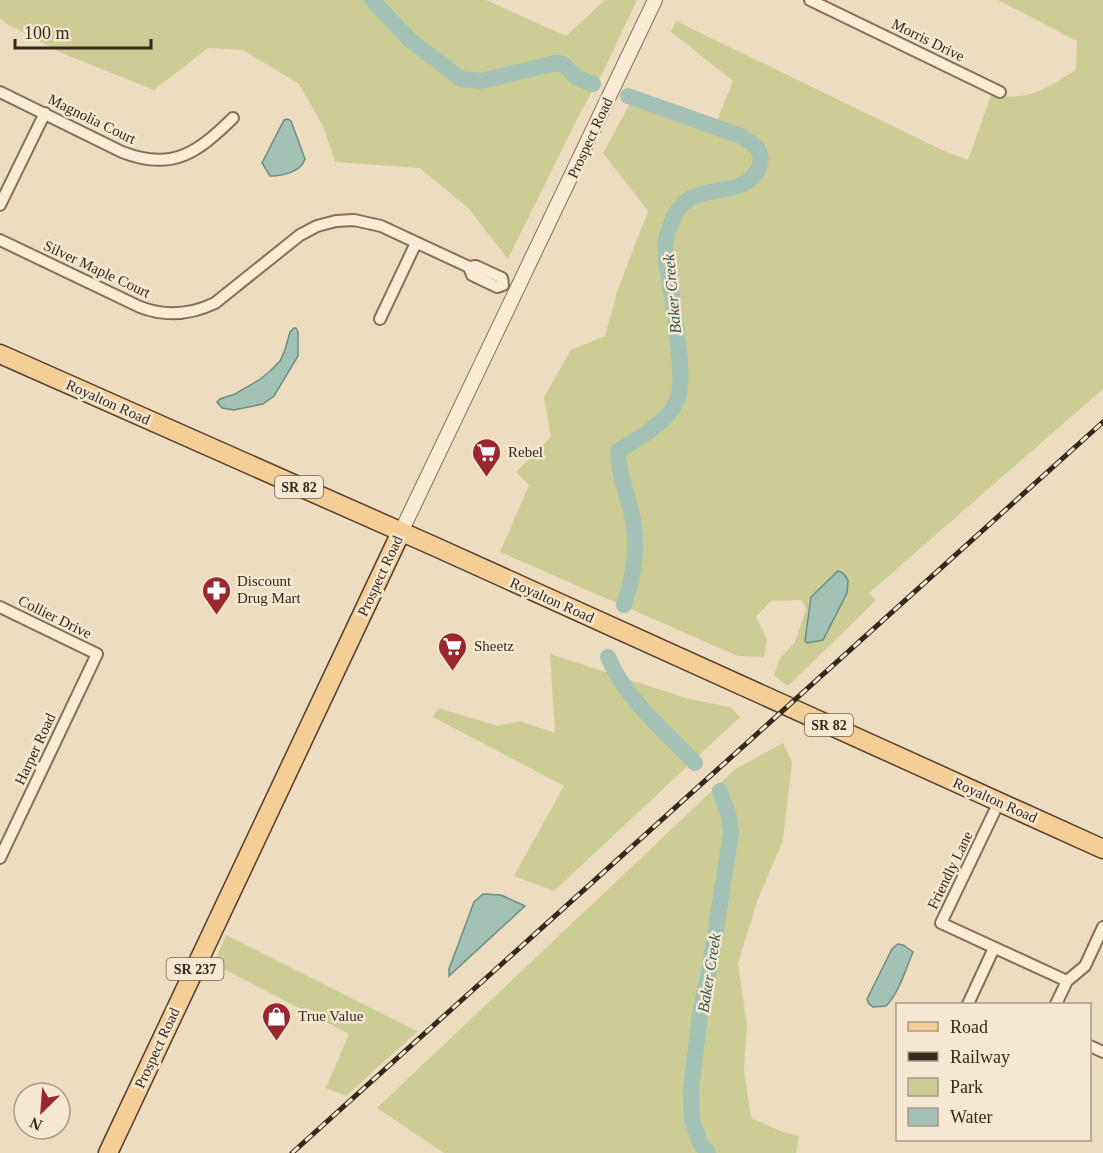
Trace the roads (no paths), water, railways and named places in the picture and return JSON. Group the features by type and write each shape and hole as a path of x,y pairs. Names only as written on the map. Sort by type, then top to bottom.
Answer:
{"main road":[{"name":"Royalton Road","path":"0,354 1103,849"},
{"name":"Prospect Road","path":"108,1153 401,532"}],"street":[{"name":"Prospect Road","path":"401,532 655,0"},
{"name":"Morris Drive","path":"810,0 1000,92"},
{"name":"Magnolia Court","path":"0,92 122,152 155,160 194,152 233,118"},
{"path":"0,205 45,113"},
{"name":"Silver Maple Court","path":"0,240 134,304 151,311 175,314 201,310 215,303 300,236 326,223 345,220 373,223 469,267 472,275 497,287 503,285 516,291"},
{"path":"380,319 416,243"},
{"name":"Collier Drive","path":"0,607 97,654"},
{"name":"Harper Road","path":"0,858 97,654"},
{"name":"Friendly Lane","path":"999,802 941,923 1066,981"},
{"path":"1057,1003 1066,981 1085,966 1103,927"},
{"path":"969,1003 994,948"}],"water":[{"path":"284,120 291,121 305,159 296,170 270,176 262,163"},
{"path":"294,328 298,332 298,356 274,396 263,404 234,410 222,408 217,402 220,399 235,394 259,380 280,361 290,332"},
{"path":"838,571 843,573 848,580 847,593 823,640 807,643 805,641 811,597"},
{"path":"483,894 501,895 525,906 449,976 449,969 474,902"},
{"path":"898,944 913,952 905,973 895,994 886,1006 873,1007 867,999 892,949"}],"waterway":[{"name":"Baker Creek","path":"372,0 410,40 461,79 481,81 556,63 563,64 576,77 593,84"},
{"name":"Baker Creek","path":"624,605 633,570 635,534 618,451 658,425 672,409 678,396 680,383 678,342 667,269 668,232 681,206 700,194 744,184 759,167 761,157 757,148 741,136 628,96"},
{"name":"Baker Creek","path":"608,657 635,701 695,763"},
{"name":"Baker Creek","path":"708,1153 701,1145 692,1121 691,1089 700,1015 731,833 729,817 720,791"}],"railway":[{"path":"292,1153 1103,422"}],"place":[{"name":"Rebel","path":"487,478"},
{"name":"Discount Drug Mart","path":"216,616"},
{"name":"Sheetz","path":"453,672"},
{"name":"True Value","path":"277,1042"}]}
